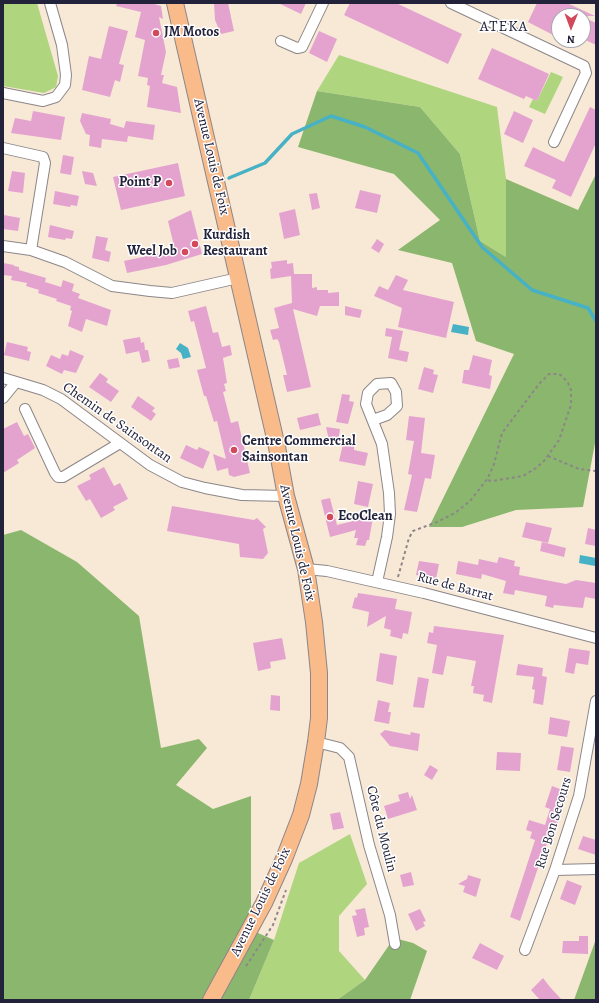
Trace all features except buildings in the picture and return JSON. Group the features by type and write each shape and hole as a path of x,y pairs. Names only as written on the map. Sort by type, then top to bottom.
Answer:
{"main road":[{"name":"Avenue Louis de Foix","path":"175,3 276,441 286,496 306,569 314,622 319,673 319,718 316,742 309,784 301,815 284,860 264,903 211,1000"}],"street":[{"path":"3,93 43,101 56,97 65,85 66,75 62,45 50,3"},
{"path":"281,41 297,48 302,47 323,3"},
{"path":"451,3 584,66 586,73 554,142"},
{"path":"3,148 44,157 45,163 31,250"},
{"path":"3,246 31,250 65,262 112,286 150,292 172,293 238,278"},
{"name":"Chemin de Sainsontan","path":"3,378 43,390 61,399 160,471 182,482 242,495 286,496"},
{"path":"3,398 16,382"},
{"path":"25,409 58,477 63,477 120,443"},
{"path":"373,420 382,444 388,474 390,514 388,537 377,582"},
{"name":"Rue de Barrat","path":"306,569 327,571 396,586 596,638"},
{"name":"Rue Bon Secours","path":"526,950 555,870 579,796 596,701"},
{"name":"Côte du Moulin","path":"316,742 340,748 349,757 369,845 390,915 396,944"},
{"path":"555,870 596,868"}],"path":[{"path":"396,586 409,538 413,531 438,522 455,513 470,501 486,480 494,464 502,433 538,384 549,374 559,374 568,383 571,390 571,405 559,440 548,456 536,468 523,476 492,481 486,480"},
{"path":"548,456 579,469 596,471"}],"green space":[{"path":"3,3 37,3 58,76 56,87 44,93 3,86"},
{"path":"339,55 497,107 506,179 506,257 480,241 460,154 420,107 317,91"},
{"path":"551,72 563,77 545,114 529,107 533,99 537,101"},
{"path":"317,91 420,107 460,154 480,241 506,257 506,179 578,210 596,174 596,438 583,507 516,510 462,527 429,527 514,354 476,341 452,263 398,250 440,220 394,174 298,147"},
{"path":"21,530 77,562 139,616 161,748 199,739 207,748 176,785 213,809 251,796 251,930 274,940 249,1000 3,1000 3,535"},
{"path":"350,834 367,884 339,916 339,951 365,980 337,1000 249,1000 274,940 299,863"},
{"path":"394,938 413,943 427,951 410,1000 337,1000 365,980"},
{"path":"596,939 596,1000 574,1000"}],"water":[{"path":"453,324 469,327 468,335 451,332"},
{"path":"180,343 188,348 191,357 183,359 181,353 176,349"},
{"path":"580,555 596,558 595,566 579,563"}],"waterway":[{"path":"229,178 265,163 292,134 331,116 365,127 418,153 482,247 532,290 588,308 596,321"}],"place":[{"name":"JM Motos","path":"156,33"},
{"name":"Point P","path":"169,183"},
{"name":"Kurdish Restaurant","path":"195,244"},
{"name":"Weel Job","path":"185,252"},
{"name":"Centre Commercial Sainsontan","path":"234,450"},
{"name":"EcoClean","path":"330,517"}],"district":[{"name":"ATEKA","path":"504,27"}]}
